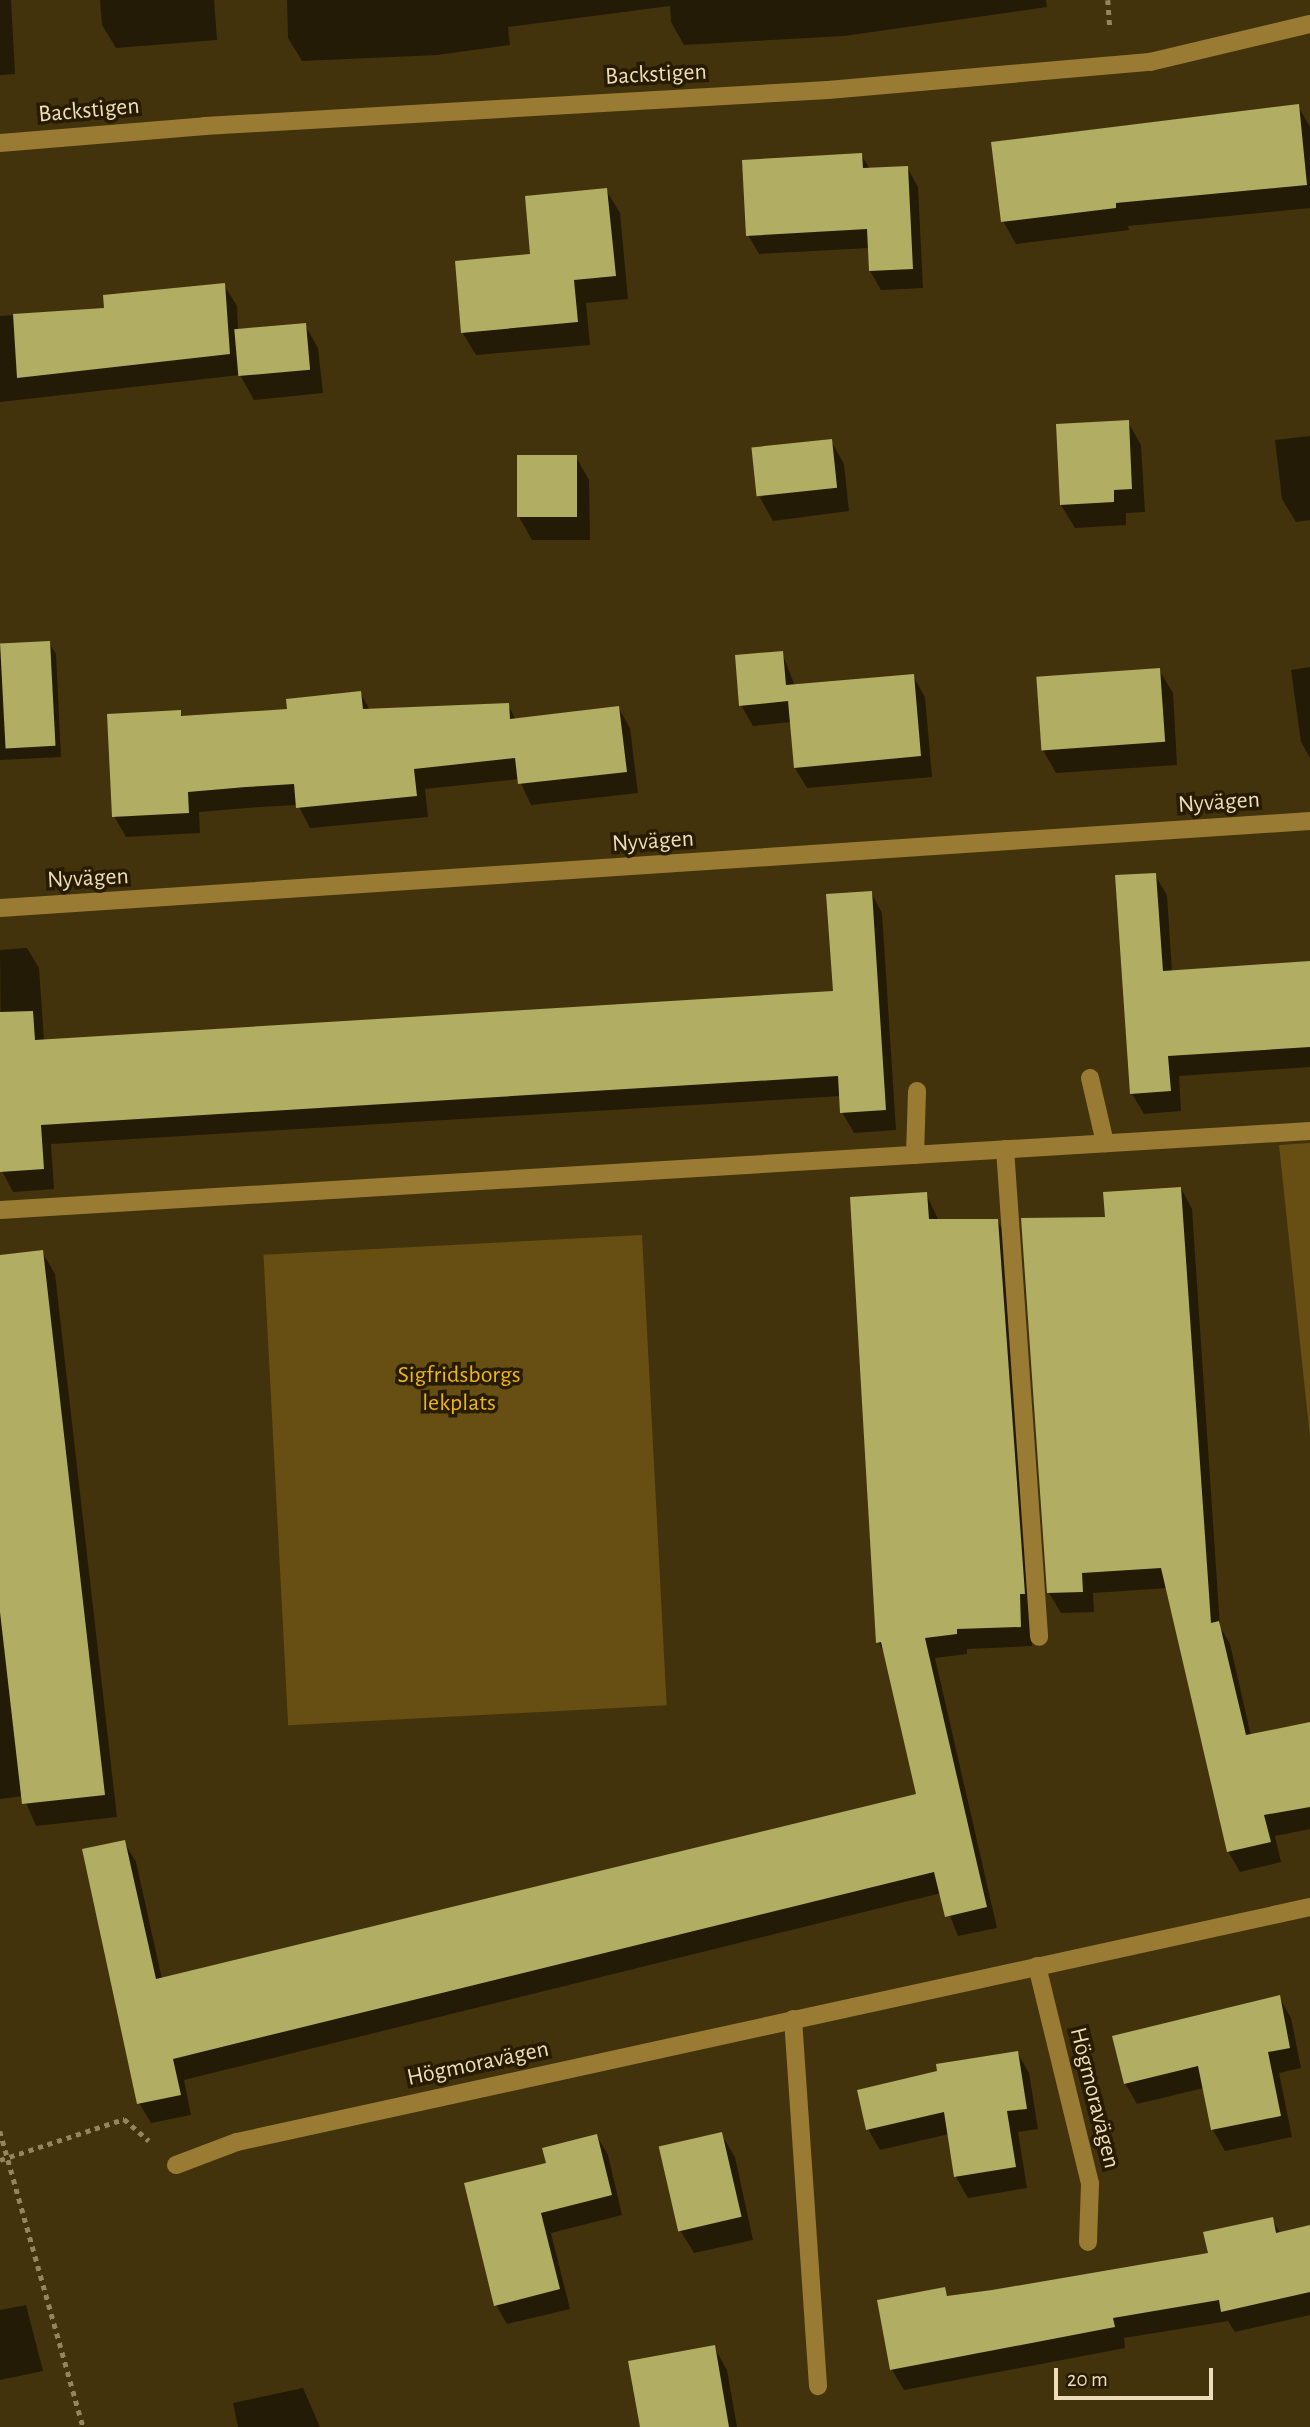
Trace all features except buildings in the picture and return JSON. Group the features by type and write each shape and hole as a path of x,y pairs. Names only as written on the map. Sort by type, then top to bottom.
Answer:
{"street":[{"name":"Backstigen","path":"0,143 205,125 828,90 1150,62 1310,24"},
{"name":"Nyvägen","path":"0,908 1310,821"},
{"path":"1090,1078 1105,1143"},
{"path":"915,1155 917,1091"},
{"path":"0,1210 1310,1131"},
{"path":"1005,1149 1039,1637"},
{"name":"Högmoravägen","path":"176,2165 237,2142 1310,1908"},
{"name":"Högmoravägen","path":"1037,1966 1090,2184 1088,2242"},
{"path":"793,2019 818,2386"}],"path":[{"path":"0,2160 124,2119 176,2165"},
{"path":"0,2131 83,2427"}],"green space":[{"path":"1310,1143 1310,1437 1279,1145"},
{"name":"Sigfridsborgs lekplats","path":"642,1235 667,1705 288,1725 264,1255"}]}
